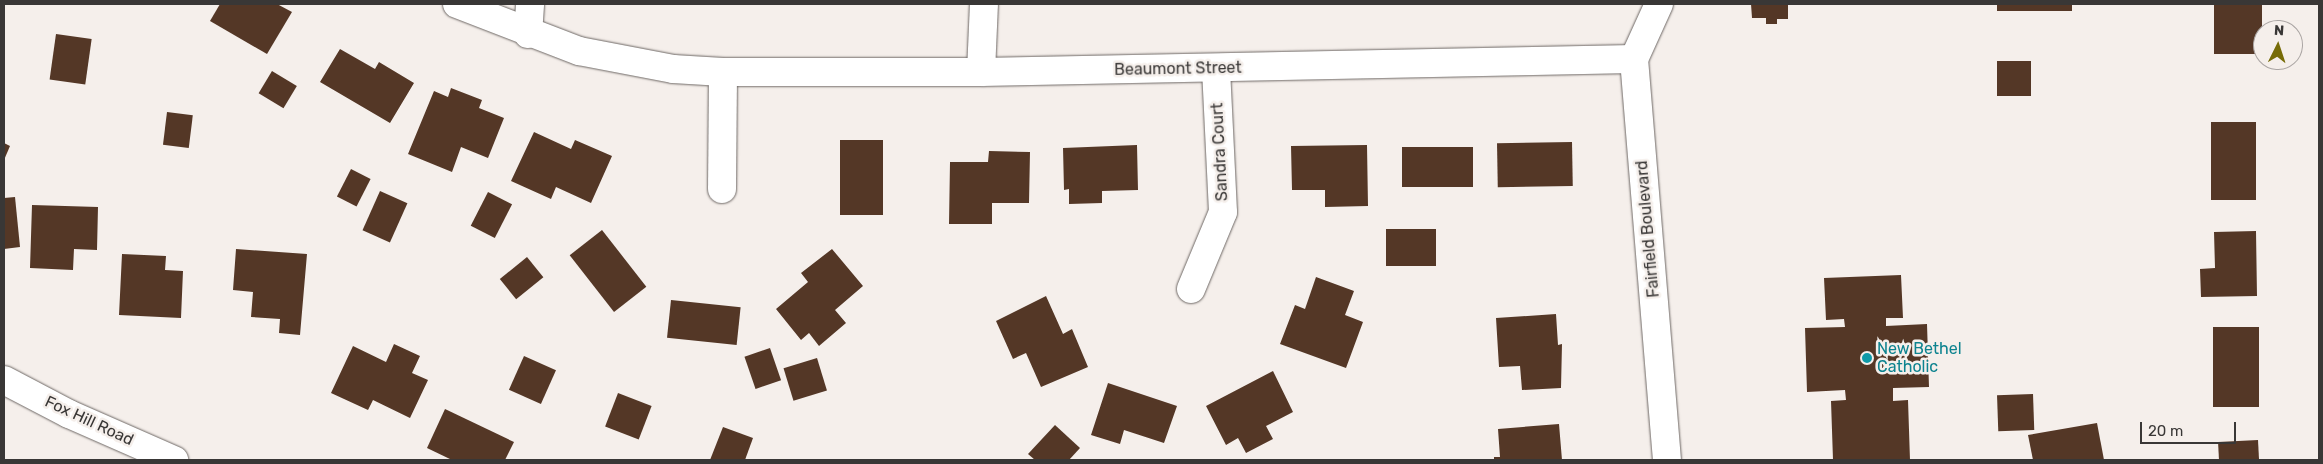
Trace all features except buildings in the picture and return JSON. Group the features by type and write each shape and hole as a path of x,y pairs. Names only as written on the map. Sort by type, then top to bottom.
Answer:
{"street":[{"name":"Beaumont Street","path":"457,4 528,34 579,51 623,60 723,72 981,72 1634,59"},
{"path":"528,34 530,4"},
{"path":"981,72 984,4"},
{"name":"Fairfield Boulevard","path":"1659,4 1634,59 1667,460"},
{"name":"Sandra Court","path":"1191,289 1222,212 1216,68"},
{"path":"722,189 723,72"},
{"name":"Fox Hill Road","path":"4,380 69,414 174,460"}],"place":[{"name":"New Bethel Catholic","path":"1867,358"}]}
